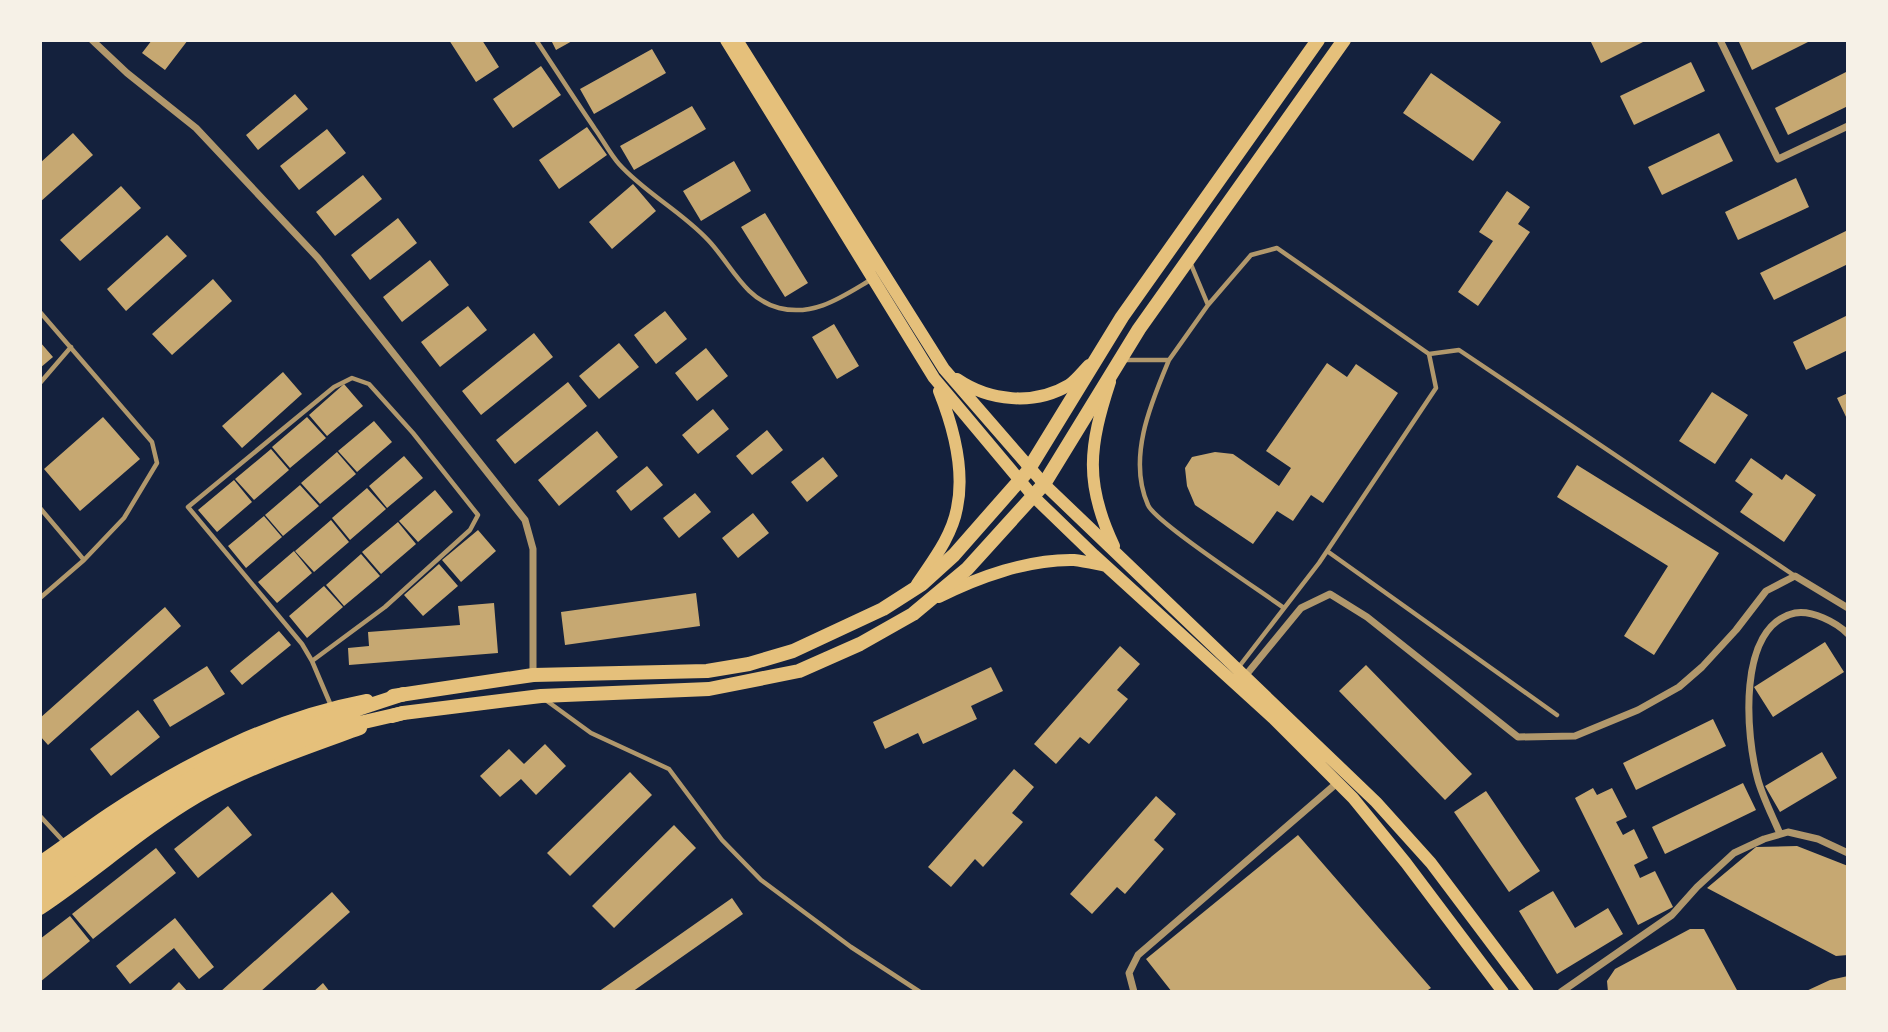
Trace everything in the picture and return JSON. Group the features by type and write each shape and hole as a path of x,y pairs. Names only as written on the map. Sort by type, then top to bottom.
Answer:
{"main road":[{"path":"726,40 873,278 939,374 1019,481 1106,566 1273,718 1337,783 1406,863 1503,992"},
{"path":"737,40 939,374 1044,484 1242,671 1404,831 1528,992"},
{"path":"40,863 108,815 210,755 263,731 333,708 404,694 534,675 707,671 749,664 793,651 883,609 913,590 954,555 1030,467 1122,317 1318,40"},
{"path":"40,893 145,818 193,788 324,726 541,696 709,689 799,671 860,645 913,614 967,569 1044,484 1139,329 1344,40"},
{"path":"939,374 1002,398 1023,398 1047,394 1070,384 1097,358"},
{"path":"1117,365 1093,446 1093,482 1101,519 1117,553"},
{"path":"913,590 942,545 957,508 959,477 956,447 939,374"},
{"path":"926,603 969,582 1007,570 1074,560 1106,566"},
{"path":"40,877 137,811 231,758 324,726 404,694"},
{"path":"40,908 143,832 198,796 243,773 403,713"}],"street":[{"path":"92,40 127,73 195,128 318,258 525,520 533,549 534,675"},
{"path":"1720,40 1778,159 1848,126"},
{"path":"1242,671 1301,608 1330,594 1367,617 1518,737 1576,736 1638,710 1679,687 1702,667 1736,630 1766,591 1795,576 1848,608"},
{"path":"1780,834 1758,782 1751,746 1750,674 1756,653 1768,631 1781,617 1798,612 1814,613 1848,634"},
{"path":"1134,992 1129,974 1138,955 1337,783"},
{"path":"1560,992 1672,915 1697,887 1734,853 1788,832 1818,839 1848,853"}],"lane":[{"path":"536,40 619,164 693,225 711,243 748,291 764,303 782,309 820,307 833,303 873,278"},
{"path":"1284,608 1170,527 1148,507 1140,477 1144,436 1152,400 1169,360 1208,305 1251,255 1277,248 1429,354 1460,350 1795,576"},
{"path":"1189,260 1208,305"},
{"path":"40,312 152,442 157,463 124,518 84,560 40,598"},
{"path":"40,383 71,347"},
{"path":"1242,671 1284,608 1327,551 1436,388 1429,354"},
{"path":"1117,365 1169,360"},
{"path":"312,661 385,607 470,530 478,515 413,433 369,384 352,378 334,387 188,507 302,644 333,708"},
{"path":"40,508 84,560"},
{"path":"1327,551 1557,715"},
{"path":"541,696 591,733 669,769 722,841 761,880 851,947 920,992"},
{"path":"40,816 67,845"}],"building":[{"path":"152,40 188,40 165,70 142,53"},
{"path":"449,40 482,40 499,67 476,82"},
{"path":"551,40 574,40 556,50"},
{"path":"1590,40 1647,40 1601,63"},
{"path":"1812,40 1752,70 1739,42"},
{"path":"652,49 666,73 594,114 580,89"},
{"path":"1691,62 1705,91 1634,125 1620,96"},
{"path":"541,66 561,95 513,128 493,99"},
{"path":"1848,71 1848,106 1788,135 1775,108"},
{"path":"1431,73 1501,122 1473,161 1403,113"},
{"path":"295,94 308,109 258,150 246,135"},
{"path":"692,106 706,129 634,170 620,146"},
{"path":"587,127 607,155 559,189 539,160"},
{"path":"327,129 346,153 299,190 280,166"},
{"path":"73,133 93,155 40,202 40,163"},
{"path":"1719,133 1733,161 1662,195 1648,167"},
{"path":"734,161 751,191 701,221 683,191"},
{"path":"363,175 382,199 335,236 316,212"},
{"path":"1796,178 1809,207 1738,240 1725,212"},
{"path":"633,184 656,211 612,249 589,222"},
{"path":"121,186 141,208 80,261 60,240"},
{"path":"1507,191 1530,207 1518,224 1530,232 1478,306 1458,292 1493,241 1479,232"},
{"path":"765,213 808,283 785,297 741,227"},
{"path":"398,218 417,243 370,280 351,255"},
{"path":"1848,230 1848,264 1774,300 1760,273"},
{"path":"167,235 187,256 126,311 107,289"},
{"path":"430,260 449,285 402,322 383,297"},
{"path":"213,279 232,301 172,355 152,334"},
{"path":"468,306 487,330 440,367 421,342"},
{"path":"665,311 687,339 656,364 634,335"},
{"path":"1848,315 1848,350 1806,370 1793,342"},
{"path":"834,324 859,366 837,379 812,337"},
{"path":"534,333 553,357 481,415 462,391"},
{"path":"40,342 53,357 40,368"},
{"path":"619,343 639,367 599,399 579,376"},
{"path":"706,348 728,376 697,401 675,373"},
{"path":"1327,363 1347,377 1356,364 1398,393 1323,503 1311,495 1293,521 1277,511 1253,544 1195,505 1187,486 1185,468 1192,457 1215,452 1233,454 1279,486 1291,468 1266,451"},
{"path":"283,372 302,394 242,448 222,426"},
{"path":"568,382 587,406 515,464 496,440"},
{"path":"344,384 363,406 327,436 309,415"},
{"path":"1712,392 1748,415 1715,464 1679,441"},
{"path":"1848,393 1848,421 1837,398"},
{"path":"713,409 729,429 698,454 682,435"},
{"path":"103,417 140,459 80,511 44,469"},
{"path":"307,417 326,438 290,468 272,447"},
{"path":"374,421 392,442 357,472 338,451"},
{"path":"767,430 783,450 752,475 736,456"},
{"path":"597,431 618,457 559,506 538,480"},
{"path":"271,449 289,470 254,500 235,479"},
{"path":"337,452 356,474 320,504 301,483"},
{"path":"404,456 423,478 387,508 369,486"},
{"path":"823,457 838,476 807,502 791,482"},
{"path":"1751,458 1782,480 1786,474 1816,495 1784,542 1740,512 1753,494 1735,481"},
{"path":"1577,465 1719,553 1654,655 1624,636 1668,566 1557,497"},
{"path":"647,466 663,485 631,511 616,491"},
{"path":"234,480 252,502 217,532 198,510"},
{"path":"300,485 319,506 283,536 265,515"},
{"path":"367,488 386,509 350,540 332,518"},
{"path":"435,490 453,512 418,542 399,521"},
{"path":"695,493 711,512 679,538 663,518"},
{"path":"753,513 769,533 738,558 722,538"},
{"path":"264,516 282,537 246,568 228,546"},
{"path":"331,520 349,542 314,572 295,551"},
{"path":"398,522 416,544 381,574 362,552"},
{"path":"478,530 496,551 461,582 442,560"},
{"path":"294,551 312,573 277,603 258,582"},
{"path":"361,554 380,576 344,606 326,585"},
{"path":"439,564 458,586 423,616 404,595"},
{"path":"324,586 343,607 307,638 289,616"},
{"path":"696,593 700,626 565,645 561,612"},
{"path":"494,603 498,653 349,665 348,648 369,646 368,632 460,625 458,606"},
{"path":"165,607 181,626 48,745 40,736 40,718"},
{"path":"279,631 291,645 242,685 230,671"},
{"path":"1825,642 1844,672 1773,717 1754,687"},
{"path":"1120,646 1140,664 1117,690 1128,699 1089,744 1080,737 1056,764 1034,744"},
{"path":"1366,665 1472,774 1445,800 1339,691"},
{"path":"207,666 225,694 170,727 153,700"},
{"path":"991,667 1003,691 971,706 977,719 923,744 918,733 885,749 873,722"},
{"path":"138,710 160,737 111,776 90,749"},
{"path":"1713,719 1726,746 1636,790 1623,763"},
{"path":"545,744 566,766 536,795 521,779 500,797 480,776 509,749 524,764"},
{"path":"1822,752 1837,778 1780,812 1765,786"},
{"path":"1014,769 1034,787 1012,813 1023,822 983,867 975,859 951,887 928,867"},
{"path":"630,772 652,795 570,876 547,853"},
{"path":"1743,783 1756,810 1665,854 1652,827"},
{"path":"1593,788 1597,795 1612,788 1627,817 1616,822 1623,835 1634,829 1648,858 1634,865 1640,878 1655,871 1673,907 1638,925 1575,798"},
{"path":"1486,791 1540,871 1509,892 1454,812"},
{"path":"1156,796 1176,814 1154,840 1164,849 1125,894 1117,887 1092,914 1070,894"},
{"path":"228,806 252,835 198,878 174,849"},
{"path":"674,825 696,848 614,928 592,906"},
{"path":"1298,835 1431,988 1425,992 1172,992 1146,959"},
{"path":"1797,846 1848,866 1848,955 1836,956 1707,888 1756,847"},
{"path":"156,848 176,873 93,939 72,914"},
{"path":"1553,891 1575,928 1608,908 1623,934 1557,974 1519,911"},
{"path":"332,892 350,912 260,992 220,992"},
{"path":"732,898 743,914 632,992 598,992"},
{"path":"70,916 90,941 40,982 40,939"},
{"path":"175,918 214,967 199,979 174,948 130,984 116,966"},
{"path":"1690,929 1704,929 1738,992 1608,992 1607,981 1615,969"},
{"path":"1848,976 1848,992 1804,992 1830,980"},
{"path":"179,982 188,992 169,992"},
{"path":"323,983 330,992 313,992"}]}
